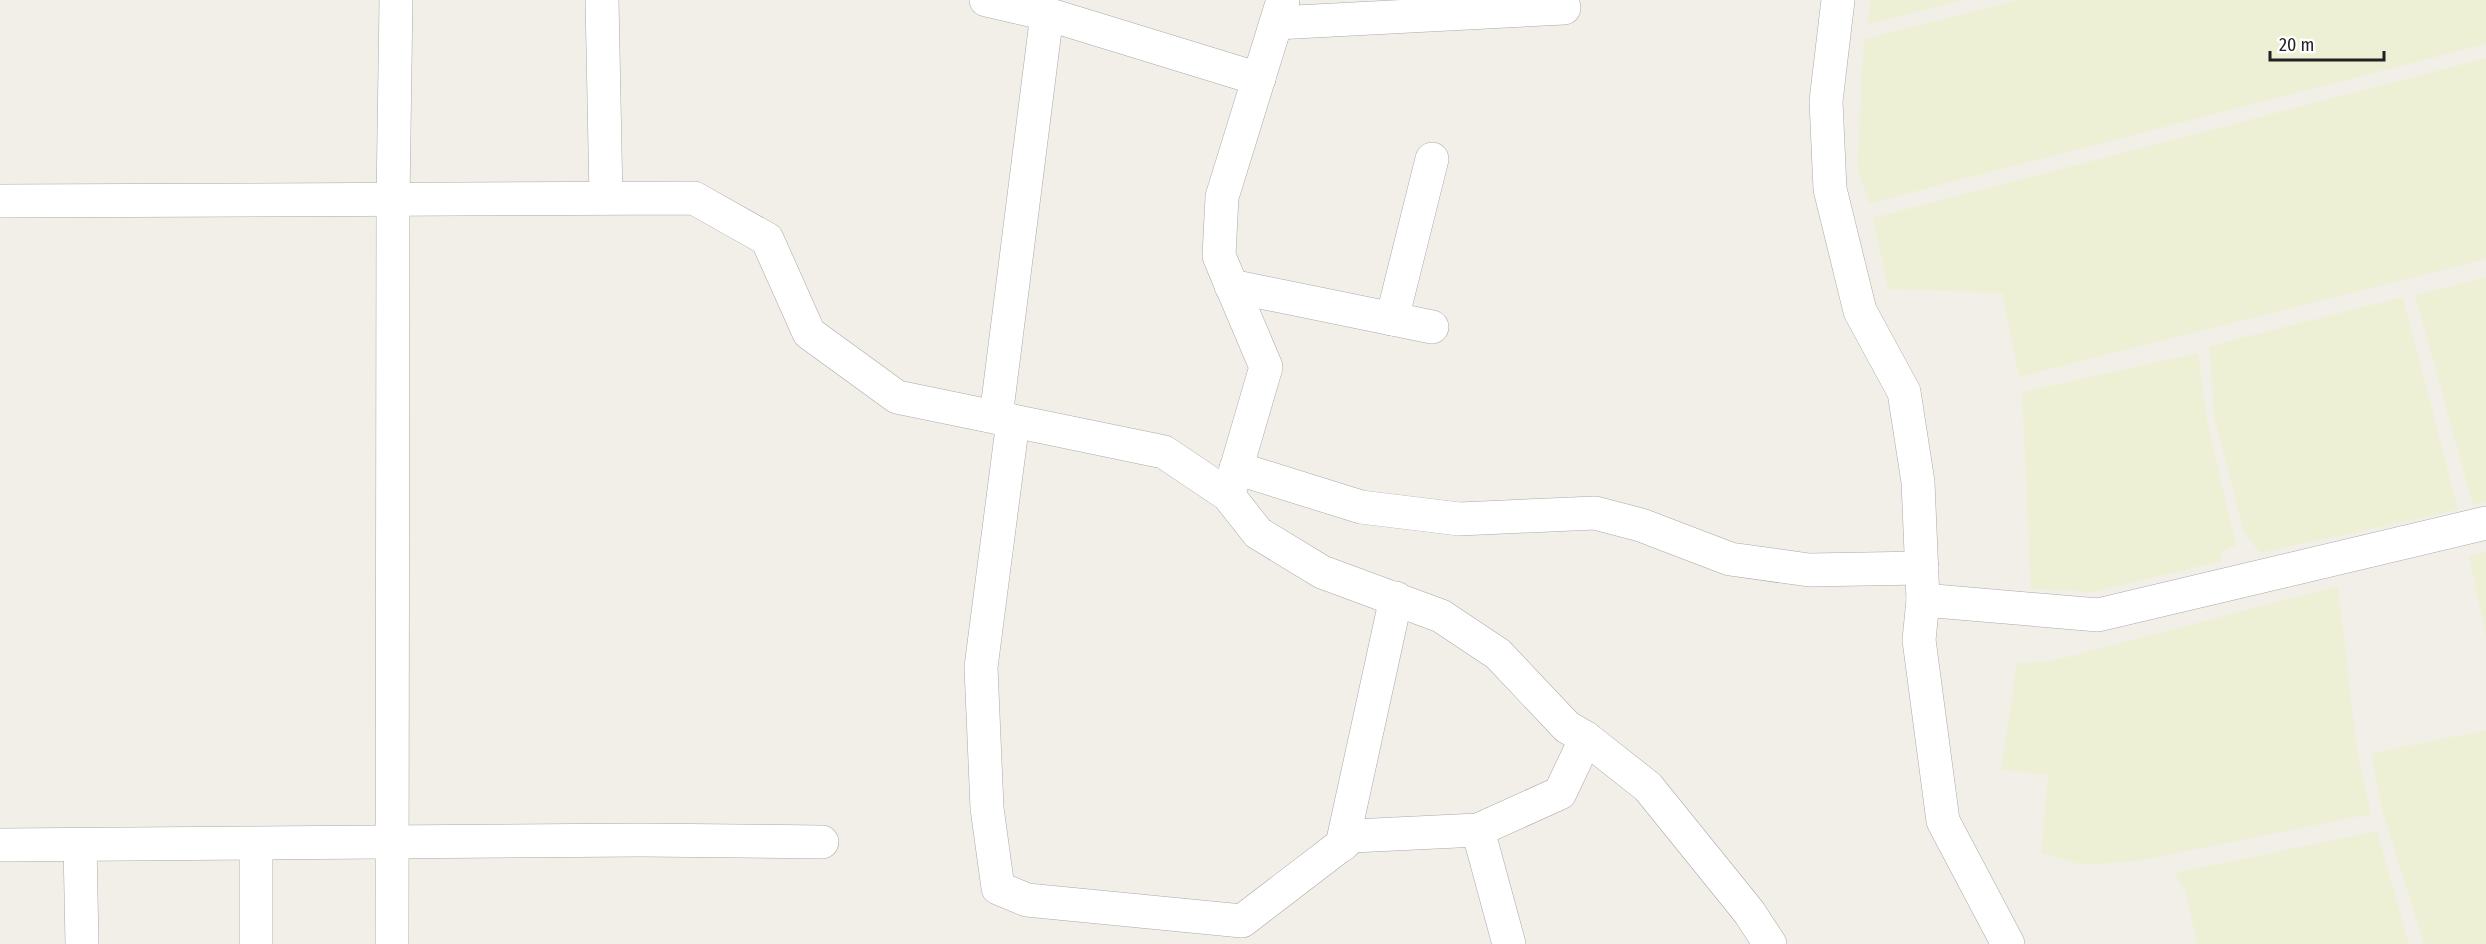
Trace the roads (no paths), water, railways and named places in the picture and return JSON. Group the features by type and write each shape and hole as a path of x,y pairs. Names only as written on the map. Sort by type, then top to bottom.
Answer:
{"street":[{"path":"392,944 393,199 396,0"},
{"path":"602,0 606,198"},
{"path":"986,0 1047,14 1092,14 1258,79"},
{"path":"1562,0 1564,8 1280,12 1222,197 1219,256 1266,367 1232,481 1258,533 1322,572 1441,616 1498,654 1567,727 1586,738 1648,787 1749,912 1770,944"},
{"path":"1838,0 1826,101 1830,189 1860,311 1904,392 1918,482 1923,600 1919,640 1943,821 2008,944"},
{"path":"1047,14 1004,419 981,667 987,808 998,888 1027,900 1242,921 1353,836 1478,830 1560,793 1586,738"},
{"path":"1392,319 1432,159"},
{"path":"0,201 694,198 767,239 809,333 897,398 1164,452 1232,481 1361,507 1459,519 1595,513 1641,525 1730,560 1809,570 1922,568"},
{"path":"1231,286 1432,327"},
{"path":"1923,600 2098,615 2486,523"},
{"path":"1342,845 1396,598"},
{"path":"1478,830 1509,944"},
{"path":"0,845 391,844 641,840 822,843"},
{"path":"256,844 256,944"},
{"path":"80,845 81,944"}]}
